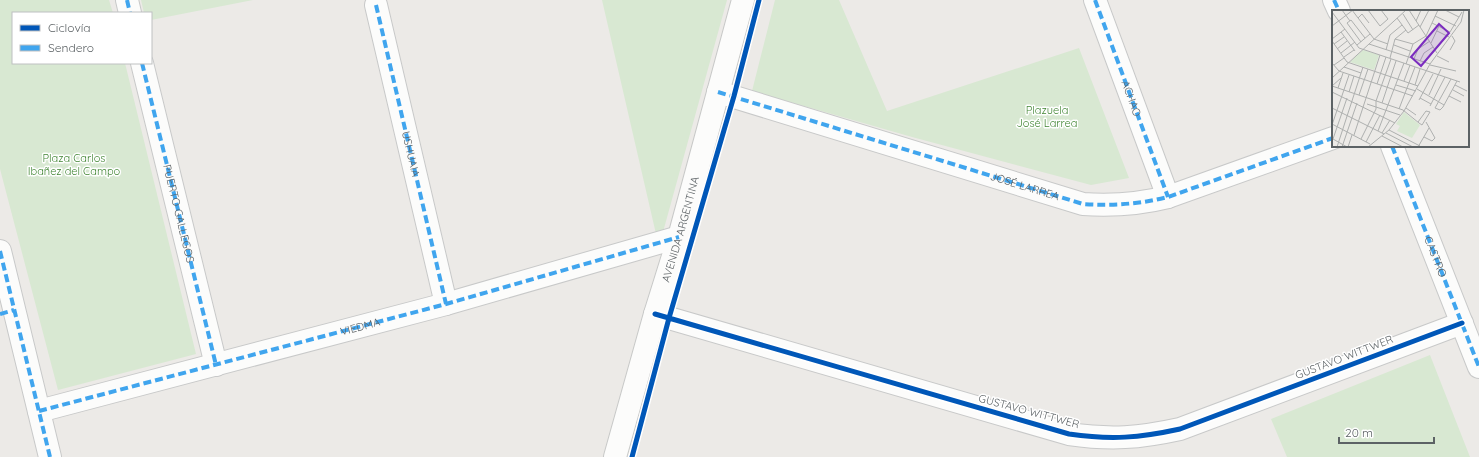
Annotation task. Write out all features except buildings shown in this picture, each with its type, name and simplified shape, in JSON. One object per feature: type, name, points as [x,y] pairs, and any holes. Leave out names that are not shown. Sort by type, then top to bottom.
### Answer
[{"type":"street","points":[[127,0],[130,12]]},
{"type":"street","name":"AVENIDA ARGENTINA","points":[[615,457],[655,314],[679,237],[743,0]]},
{"type":"street","name":"ACHAO","points":[[1094,0],[1168,197]]},
{"type":"street","points":[[1334,0],[1339,10]]},
{"type":"street","name":"USHUAIA","points":[[376,5],[446,304]]},
{"type":"street","name":"PUERTO GALLEGOS","points":[[142,64],[216,365]]},
{"type":"street","name":"JOSÉ LARREA","points":[[718,92],[1083,204],[1124,205],[1168,197],[1332,138]]},
{"type":"street","name":"CASTRO","points":[[1392,147],[1479,367]]},
{"type":"street","name":"VIEDMA","points":[[39,412],[446,304],[679,237]]},
{"type":"street","points":[[0,251],[7,312],[39,412],[50,457]]},
{"type":"street","name":"GUSTAVO WITTWER","points":[[655,314],[1070,434],[1096,438],[1152,436],[1180,430],[1462,323]]},
{"type":"green space","name":"Plaza Carlos Ibañez del Campo","points":[[0,0],[109,0],[113,12],[12,12],[12,64],[125,64],[196,354],[58,390],[0,169]]},
{"type":"green space","points":[[141,0],[253,0],[152,20],[152,12],[144,12]]},
{"type":"green space","points":[[602,0],[727,0],[663,232],[656,234]]},
{"type":"green space","name":"Plazuela José Larrea","points":[[775,0],[839,0],[887,111],[1079,48],[1129,178],[1091,185],[912,137],[752,91]]},
{"type":"green space","points":[[1430,355],[1470,457],[1287,457],[1271,419]]},
{"type":"marked path","points":[[127,0],[130,12]]},
{"type":"marked path","points":[[1095,0],[1168,197]]},
{"type":"marked path","points":[[1334,0],[1339,10]]},
{"type":"marked path","points":[[376,5],[446,304]]},
{"type":"marked path","points":[[142,64],[216,365]]},
{"type":"marked path","points":[[718,92],[1083,204],[1126,204],[1168,197],[1332,138]]},
{"type":"marked path","points":[[1392,147],[1479,367]]},
{"type":"marked path","points":[[39,411],[446,304],[679,237]]},
{"type":"marked path","points":[[0,251],[50,457]]},
{"type":"marked path","points":[[0,314],[14,310]]},
{"type":"cycle path","points":[[632,457],[669,318],[734,96],[759,0]]},
{"type":"cycle path","points":[[655,314],[1069,434],[1098,437],[1138,436],[1180,429],[1462,323]]}]
